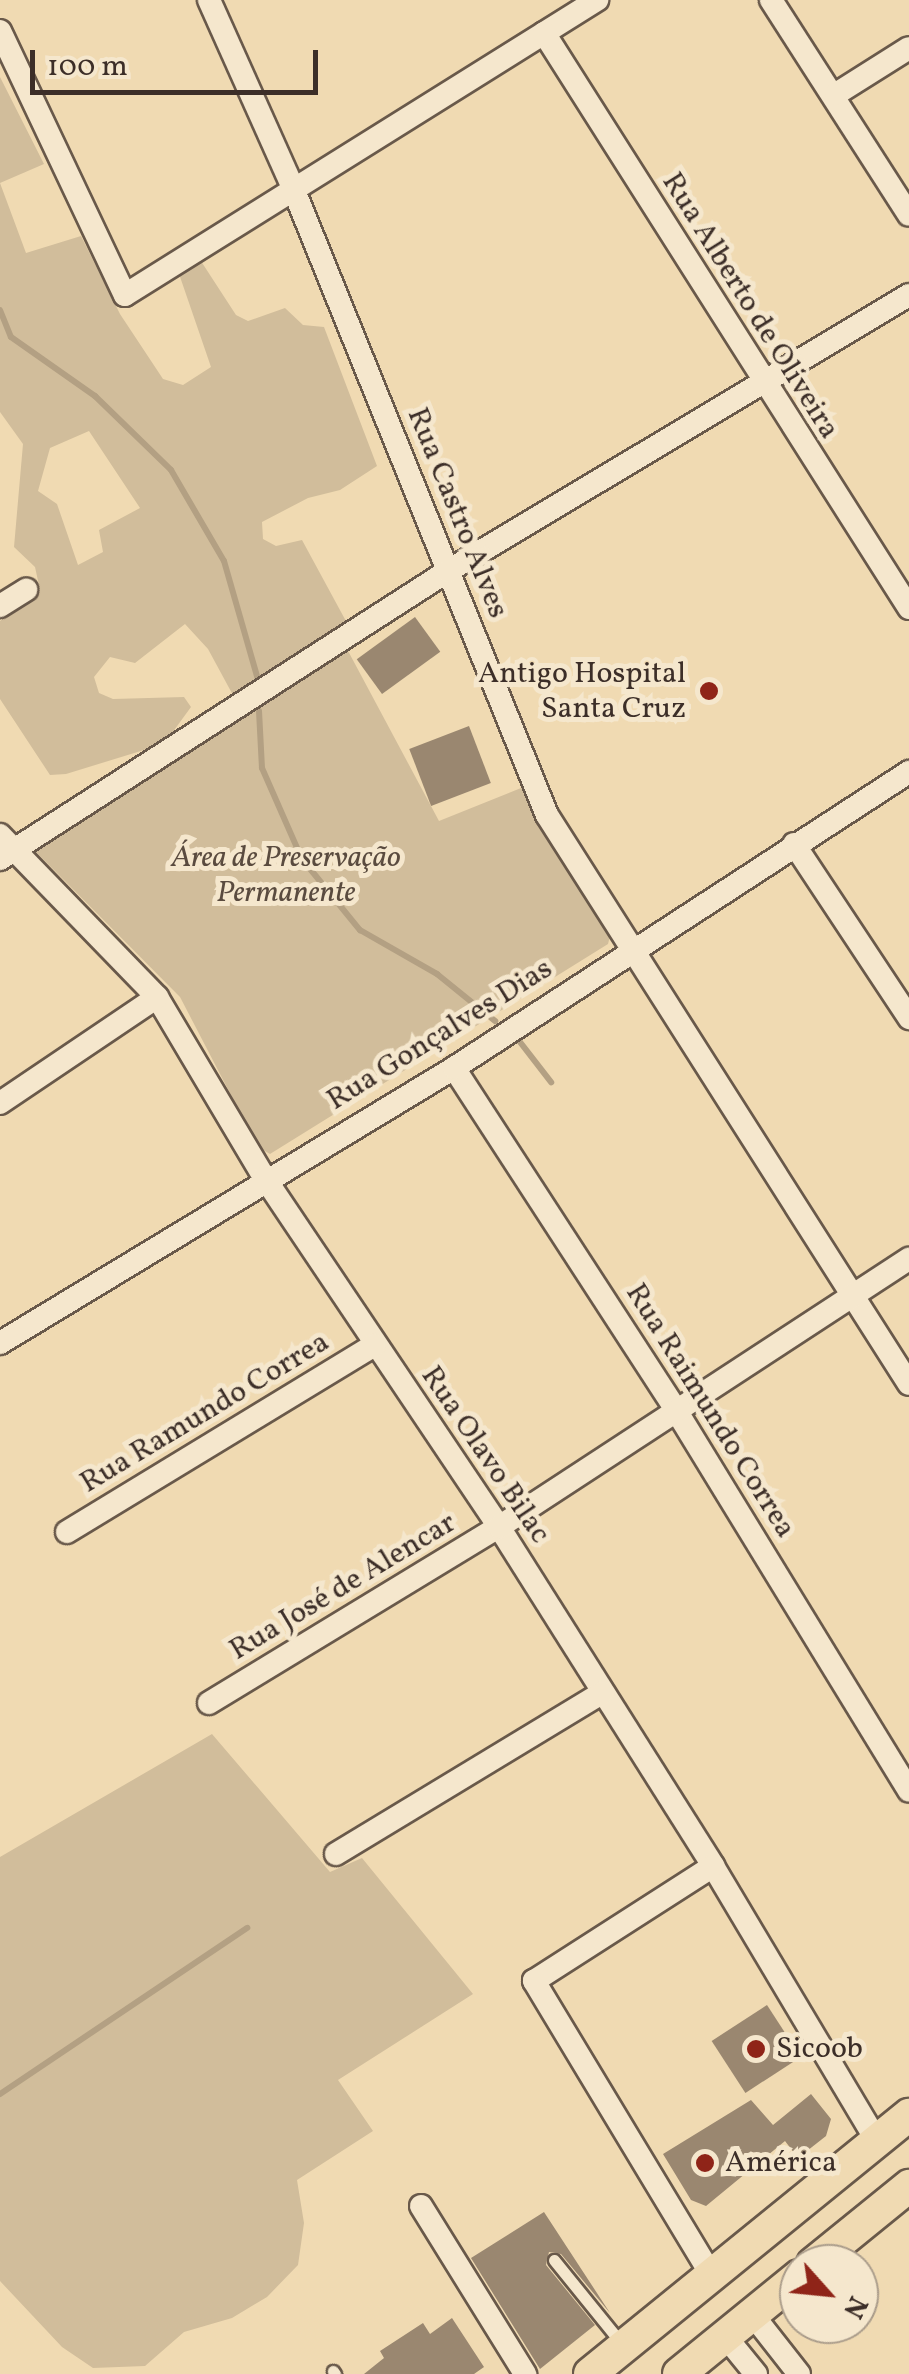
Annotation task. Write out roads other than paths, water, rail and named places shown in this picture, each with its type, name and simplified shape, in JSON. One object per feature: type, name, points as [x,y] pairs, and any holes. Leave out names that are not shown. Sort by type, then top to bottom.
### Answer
[{"type":"main road","points":[[590,2374],[634,2350],[712,2276],[909,2115]]},
{"type":"main road","points":[[838,2244],[909,2186]]},
{"type":"main road","points":[[679,2374],[779,2292]]},
{"type":"street","name":"Rua Castro Alves","points":[[209,0],[293,188],[547,816],[909,1384]]},
{"type":"street","points":[[0,31],[125,295],[597,0]]},
{"type":"street","points":[[771,0],[836,94],[909,215]]},
{"type":"street","name":"Rua Alberto de Oliveira","points":[[544,33],[761,382],[909,608]]},
{"type":"street","points":[[836,94],[909,48]]},
{"type":"street","points":[[5,847],[448,572],[909,295]]},
{"type":"street","points":[[0,606],[26,590]]},
{"type":"street","name":"Rua Gonçalves Dias","points":[[0,1343],[264,1178],[454,1068],[629,949],[909,772]]},
{"type":"street","points":[[794,844],[909,1018]]},
{"type":"street","name":"Rua Olavo Bilac","points":[[5,847],[157,997],[264,1178],[499,1527],[713,1866],[877,2142]]},
{"type":"street","points":[[0,1103],[157,997]]},
{"type":"street","name":"Rua Raimundo Correa","points":[[454,1068],[677,1412],[909,1790]]},
{"type":"street","name":"Rua José de Alencar","points":[[209,1702],[499,1527],[909,1260]]},
{"type":"street","name":"Rua Ramundo Correa","points":[[67,1532],[375,1345]]},
{"type":"street","points":[[336,1854],[603,1692]]},
{"type":"street","points":[[712,2276],[534,1981],[713,1866]]},
{"type":"street","points":[[420,2206],[526,2374]]},
{"type":"street","points":[[752,2314],[800,2374]]},
{"type":"street","points":[[726,2336],[756,2374]]},
{"type":"lane","points":[[554,2260],[634,2350]]},
{"type":"waterway","points":[[0,310],[11,337],[95,396],[171,470],[224,561],[257,676]]},
{"type":"waterway","points":[[259,711],[262,768],[302,859],[360,930],[437,974],[495,1021]]},
{"type":"waterway","points":[[520,1042],[551,1082]]},
{"type":"waterway","points":[[0,2094],[247,1928]]},
{"type":"place","name":"Antigo Hospital Santa Cruz","points":[[709,691]]},
{"type":"place","name":"Sicoob","points":[[756,2049]]},
{"type":"place","name":"América","points":[[705,2163]]},
{"type":"park label","name":"Área de Preservação Permanente","points":[[286,875]]}]
